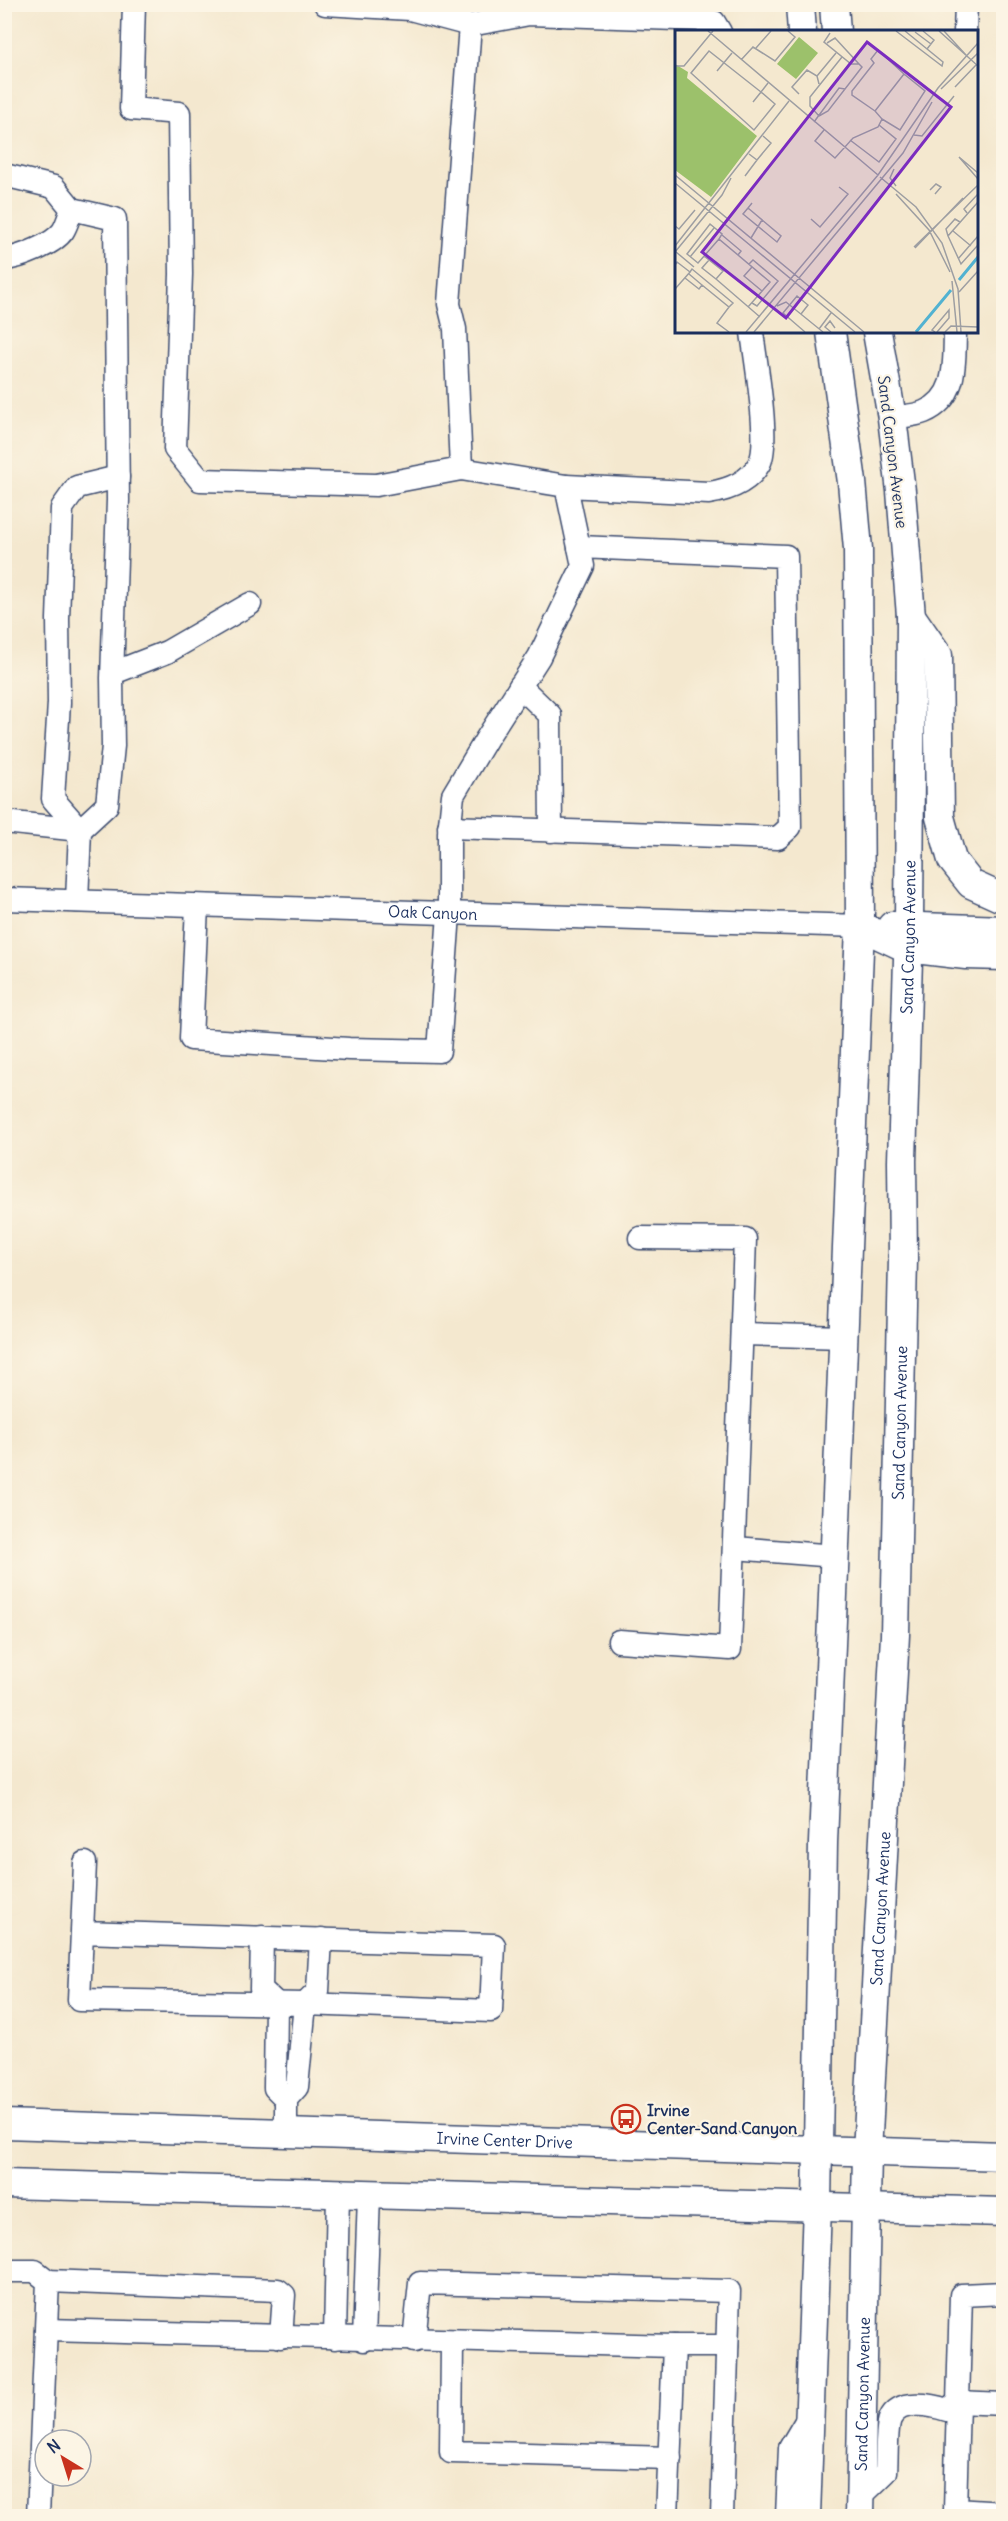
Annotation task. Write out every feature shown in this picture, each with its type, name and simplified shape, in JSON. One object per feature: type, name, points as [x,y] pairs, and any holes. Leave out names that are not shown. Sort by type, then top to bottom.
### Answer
[{"type":"main road","points":[[800,4],[802,30]]},
{"type":"main road","points":[[834,4],[836,30]]},
{"type":"main road","points":[[806,2517],[817,2206],[824,1843],[860,926],[858,549],[852,482],[831,333]]},
{"type":"main road","name":"Sand Canyon Avenue","points":[[860,2507],[867,2152],[895,1635],[908,937],[911,616],[901,491],[892,418],[877,333]]},
{"type":"main road","points":[[911,616],[938,655],[940,817],[952,860],[971,884],[1004,898]]},
{"type":"main road","points":[[860,926],[908,937],[966,955],[1004,956]]},
{"type":"main road","points":[[908,937],[1004,930]]},
{"type":"main road","name":"Irvine Center Drive","points":[[4,2124],[1004,2156]]},
{"type":"main road","points":[[4,2184],[866,2206],[1004,2212]]},
{"type":"street","points":[[134,4],[131,109],[179,112],[181,274],[175,449],[200,480],[376,485],[461,469],[566,486],[709,493],[724,491],[751,474],[760,463],[764,441],[752,333]]},
{"type":"street","points":[[325,4],[410,9],[470,25],[529,14],[706,20],[714,22],[719,30]]},
{"type":"street","points":[[965,30],[966,4]]},
{"type":"street","points":[[461,469],[455,329],[449,304],[470,25]]},
{"type":"street","points":[[4,175],[54,187],[72,209],[115,219],[118,477],[113,746],[107,805],[80,830],[76,901]]},
{"type":"street","points":[[4,259],[15,259],[44,245],[63,232],[72,209]]},
{"type":"street","points":[[892,418],[924,412],[944,399],[954,379],[956,333]]},
{"type":"street","points":[[80,830],[53,799],[59,703],[58,630],[62,508],[77,487],[118,477]]},
{"type":"street","points":[[197,906],[191,1039],[360,1049],[439,1051],[449,914],[449,827],[453,795],[539,657],[583,566],[566,486]]},
{"type":"street","points":[[449,827],[778,838],[790,827],[786,556],[579,547]]},
{"type":"street","points":[[113,674],[167,652],[250,604]]},
{"type":"street","points":[[520,686],[550,715],[551,831]]},
{"type":"street","points":[[4,822],[80,830]]},
{"type":"street","name":"Oak Canyon","points":[[4,899],[860,926]]},
{"type":"street","points":[[619,1641],[730,1649],[745,1239],[640,1238]]},
{"type":"street","points":[[742,1334],[844,1337]]},
{"type":"street","points":[[735,1548],[835,1556]]},
{"type":"street","points":[[82,1932],[494,1944],[490,2011],[276,2003],[79,2000],[85,1863]]},
{"type":"street","points":[[262,1937],[261,1989],[276,2003],[275,2088],[286,2099]]},
{"type":"street","points":[[286,2133],[286,2099],[297,2087],[305,2004],[318,1991],[321,1939]]},
{"type":"street","points":[[335,2338],[338,2194]]},
{"type":"street","points":[[364,2340],[369,2194]]},
{"type":"street","points":[[4,2271],[35,2271],[48,2281],[278,2290],[284,2295],[281,2337]]},
{"type":"street","points":[[38,2517],[48,2281]]},
{"type":"street","points":[[414,2341],[420,2283],[729,2292],[722,2517]]},
{"type":"street","points":[[1004,2293],[961,2295],[955,2510],[1004,2513]]},
{"type":"street","points":[[46,2330],[364,2340],[727,2346]]},
{"type":"street","points":[[452,2342],[451,2452],[670,2458]]},
{"type":"street","points":[[667,2517],[674,2346]]},
{"type":"street","points":[[860,2507],[886,2472],[890,2419],[896,2412],[916,2405],[930,2405],[947,2410],[957,2402],[1004,2404]]},
{"type":"street","points":[[787,2517],[790,2448],[809,2416]]},
{"type":"place","name":"Irvine Center-Sand Canyon","points":[[626,2119]]}]
